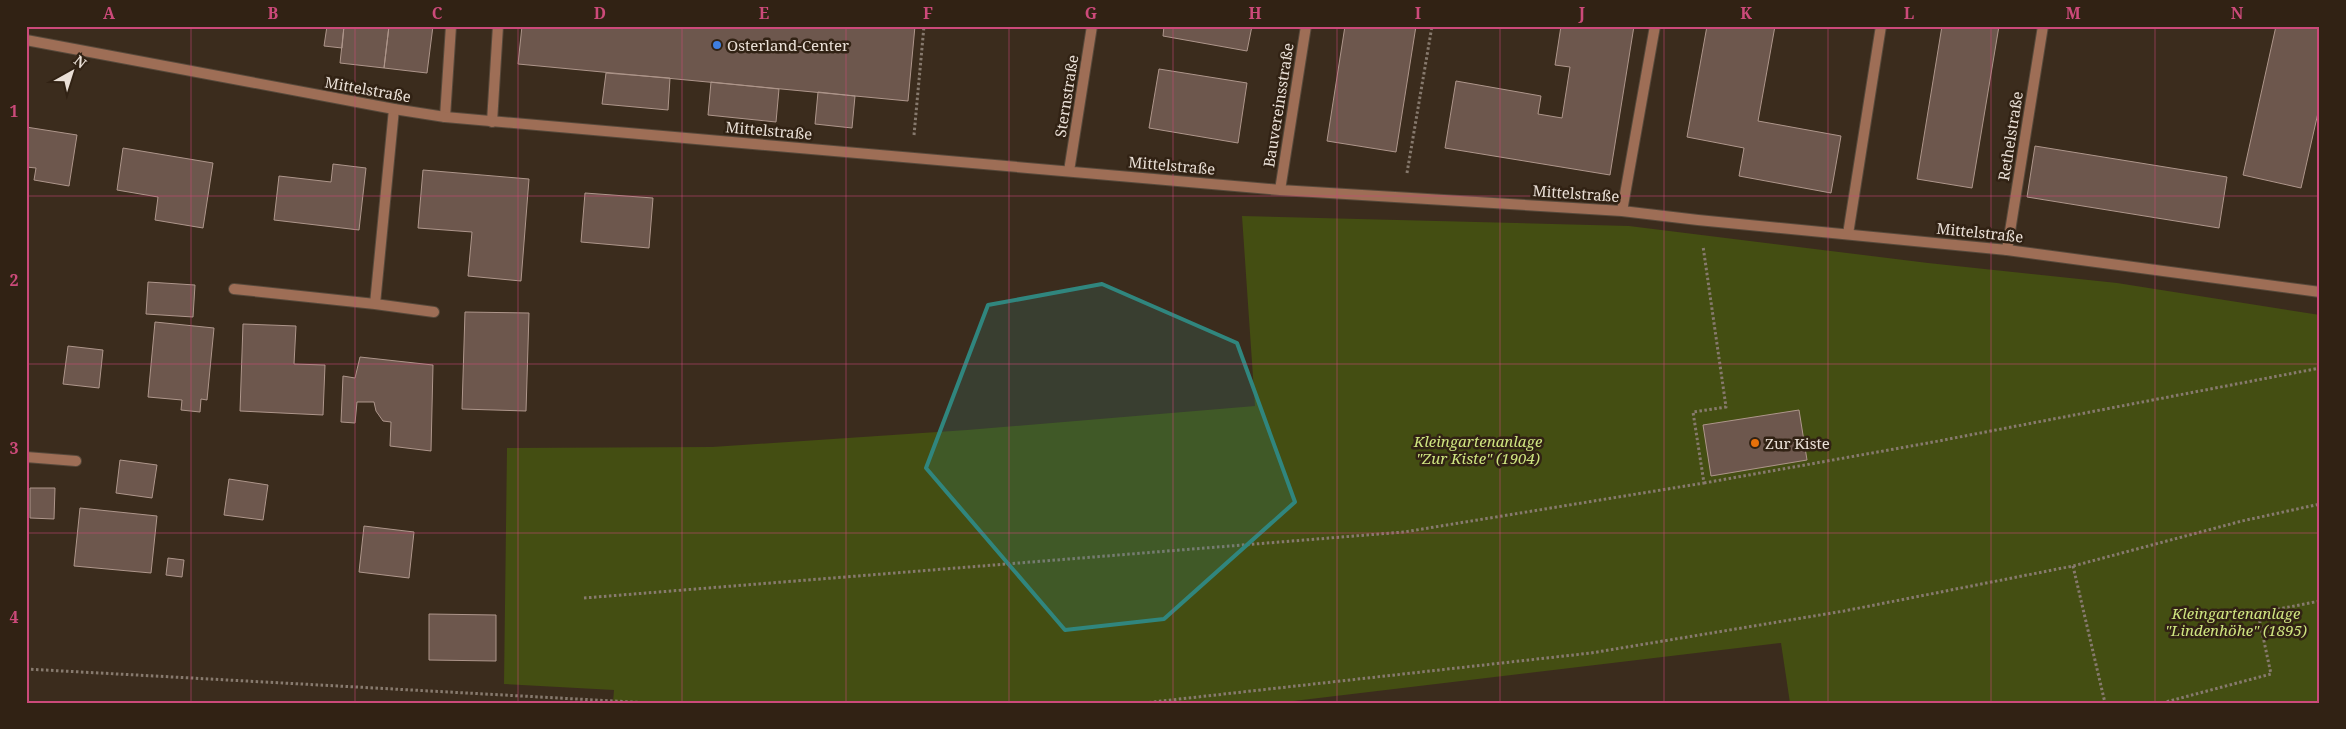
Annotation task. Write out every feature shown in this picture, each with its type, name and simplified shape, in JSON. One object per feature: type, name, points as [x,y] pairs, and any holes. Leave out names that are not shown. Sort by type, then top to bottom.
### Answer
[{"type":"street","points":[[445,117],[450,26]]},
{"type":"street","points":[[492,122],[498,26]]},
{"type":"street","name":"Sternstraße","points":[[1069,171],[1092,26]]},
{"type":"street","name":"Bauvereinsstraße","points":[[1280,190],[1306,26]]},
{"type":"street","points":[[1622,211],[1654,26]]},
{"type":"street","points":[[1848,234],[1881,26]]},
{"type":"street","name":"Rethelstraße","points":[[2007,250],[2043,26]]},
{"type":"street","name":"Mittelstraße","points":[[26,40],[445,117],[1280,190],[1622,211],[2007,250],[2320,292]]},
{"type":"street","points":[[375,304],[394,109]]},
{"type":"street","points":[[234,289],[434,312]]},
{"type":"street","points":[[26,457],[76,461]]},
{"type":"path","points":[[912,158],[924,26]]},
{"type":"path","points":[[1403,197],[1432,26]]},
{"type":"path","points":[[1698,220],[1726,407],[1693,412],[1704,483]]},
{"type":"path","points":[[584,598],[1404,532],[1704,483],[1928,443],[2320,368]]},
{"type":"path","points":[[1144,703],[1592,653],[1844,611],[2073,566],[2242,521],[2320,504]]},
{"type":"path","points":[[2073,566],[2105,703]]},
{"type":"path","points":[[2162,703],[2271,674],[2258,613],[2320,601]]},
{"type":"path","points":[[26,669],[650,703]]},
{"type":"highlighted area","points":[[1102,284],[1237,343],[1295,502],[1164,619],[1065,630],[926,468],[988,305]]},
{"type":"green space","name":"Kleingartenanlage \"Zur Kiste\" (1904)","points":[[1242,216],[1629,226],[1928,263],[2117,283],[2320,315],[2320,703],[1790,703],[1781,643],[1277,703],[613,703],[614,690],[504,684],[507,448],[712,447],[967,430],[1255,406]]},
{"type":"building","points":[[327,26],[344,26],[342,48],[324,46]]},
{"type":"building","points":[[344,26],[389,26],[384,68],[340,63]]},
{"type":"building","points":[[389,26],[433,26],[427,73],[384,68]]},
{"type":"building","name":"Osterland-Center","points":[[522,26],[915,26],[908,101],[518,64]]},
{"type":"building","points":[[1164,26],[1252,26],[1247,51],[1163,36]]},
{"type":"building","points":[[1345,26],[1416,26],[1396,152],[1327,141]]},
{"type":"building","points":[[1561,26],[1634,26],[1610,175],[1445,148],[1456,81],[1541,96],[1538,114],[1562,118],[1570,67],[1555,65]]},
{"type":"building","points":[[1707,26],[1775,26],[1758,121],[1841,136],[1831,193],[1739,176],[1744,148],[1687,137]]},
{"type":"building","points":[[1942,26],[1999,26],[1972,188],[1917,179]]},
{"type":"building","points":[[2276,26],[2320,26],[2320,104],[2301,188],[2243,175]]},
{"type":"building","points":[[1159,69],[1247,83],[1238,143],[1149,128]]},
{"type":"building","points":[[606,73],[670,78],[668,110],[602,104]]},
{"type":"building","points":[[711,82],[779,89],[776,122],[708,115]]},
{"type":"building","points":[[818,92],[855,96],[852,128],[815,124]]},
{"type":"building","points":[[26,127],[77,135],[69,186],[34,180],[36,168],[26,167]]},
{"type":"building","points":[[2035,146],[2227,177],[2219,228],[2027,197]]},
{"type":"building","points":[[123,148],[213,163],[203,228],[155,220],[158,197],[117,190]]},
{"type":"building","points":[[333,164],[366,168],[359,230],[274,220],[279,176],[331,182]]},
{"type":"building","points":[[423,170],[529,179],[521,281],[468,276],[472,232],[418,228]]},
{"type":"building","points":[[585,193],[653,198],[649,248],[581,242]]},
{"type":"building","points":[[148,282],[195,285],[193,317],[146,314]]},
{"type":"building","points":[[465,312],[529,313],[526,411],[462,409]]},
{"type":"building","points":[[155,322],[214,328],[207,400],[201,399],[200,412],[181,410],[182,400],[148,397]]},
{"type":"building","points":[[243,324],[296,326],[294,364],[325,365],[323,415],[240,411]]},
{"type":"building","points":[[68,346],[103,350],[99,388],[63,384]]},
{"type":"building","points":[[360,357],[433,365],[431,451],[390,446],[391,422],[383,421],[376,411],[374,402],[357,402],[355,423],[341,422],[343,376],[355,378]]},
{"type":"building","name":"Zur Kiste","points":[[1799,410],[1807,460],[1711,476],[1703,425]]},
{"type":"building","points":[[120,460],[157,465],[152,498],[116,493]]},
{"type":"building","points":[[229,479],[268,485],[263,520],[224,515]]},
{"type":"building","points":[[30,488],[55,488],[54,519],[30,518]]},
{"type":"building","points":[[80,508],[157,516],[151,573],[74,566]]},
{"type":"building","points":[[364,526],[414,532],[409,578],[359,572]]},
{"type":"building","points":[[168,558],[184,560],[182,577],[166,575]]},
{"type":"building","points":[[429,614],[496,615],[496,661],[429,660]]},
{"type":"place","name":"Osterland-Center","points":[[717,45]]},
{"type":"place","name":"Zur Kiste","points":[[1755,443]]},
{"type":"park label","name":"Kleingartenanlage \"Lindenhöhe\" (1895)","points":[[2236,622]]}]
